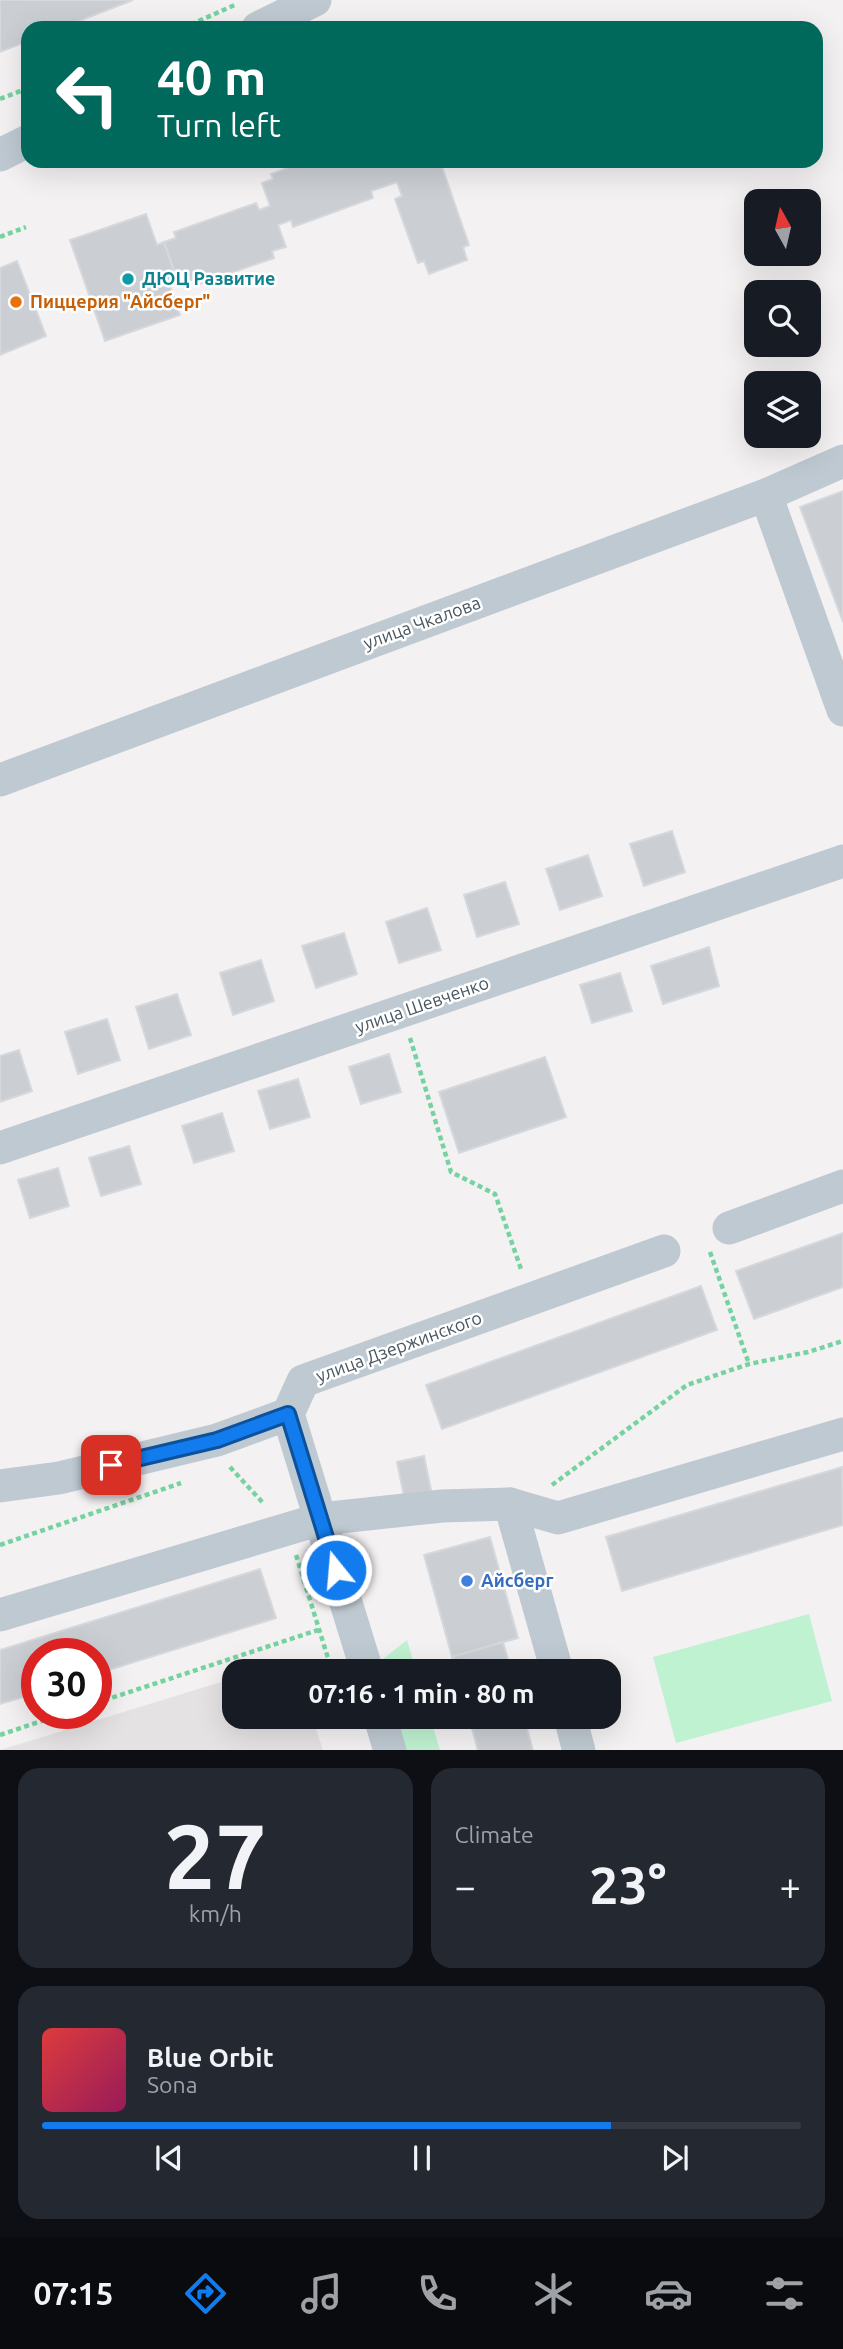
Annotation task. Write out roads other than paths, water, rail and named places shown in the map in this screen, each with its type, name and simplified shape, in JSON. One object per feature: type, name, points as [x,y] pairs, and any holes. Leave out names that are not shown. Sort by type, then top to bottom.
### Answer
[{"type":"street","points":[[272,21],[314,0]]},
{"type":"street","points":[[0,155],[21,144]]},
{"type":"street","name":"улица Чкалова","points":[[0,780],[766,495],[843,461]]},
{"type":"street","points":[[766,495],[843,710]]},
{"type":"street","name":"улица Шевченко","points":[[0,1147],[843,861]]},
{"type":"street","points":[[729,1228],[843,1186]]},
{"type":"street","name":"улица Дзержинского","points":[[288,1414],[303,1381],[664,1251]]},
{"type":"street","points":[[0,1486],[59,1478],[217,1440],[288,1414],[363,1659]]},
{"type":"street","points":[[0,1615],[321,1519],[442,1506],[510,1504],[558,1518],[843,1434]]},
{"type":"street","points":[[510,1504],[554,1659]]},
{"type":"street","points":[[384,1729],[390,1750]]},
{"type":"street","points":[[573,1729],[579,1750]]},
{"type":"place","name":"ДЮЦ Развитие","points":[[128,279]]},
{"type":"place","name":"Пиццерия \"Айсберг\"","points":[[16,302]]},
{"type":"place","name":"Айсберг","points":[[467,1581]]}]
